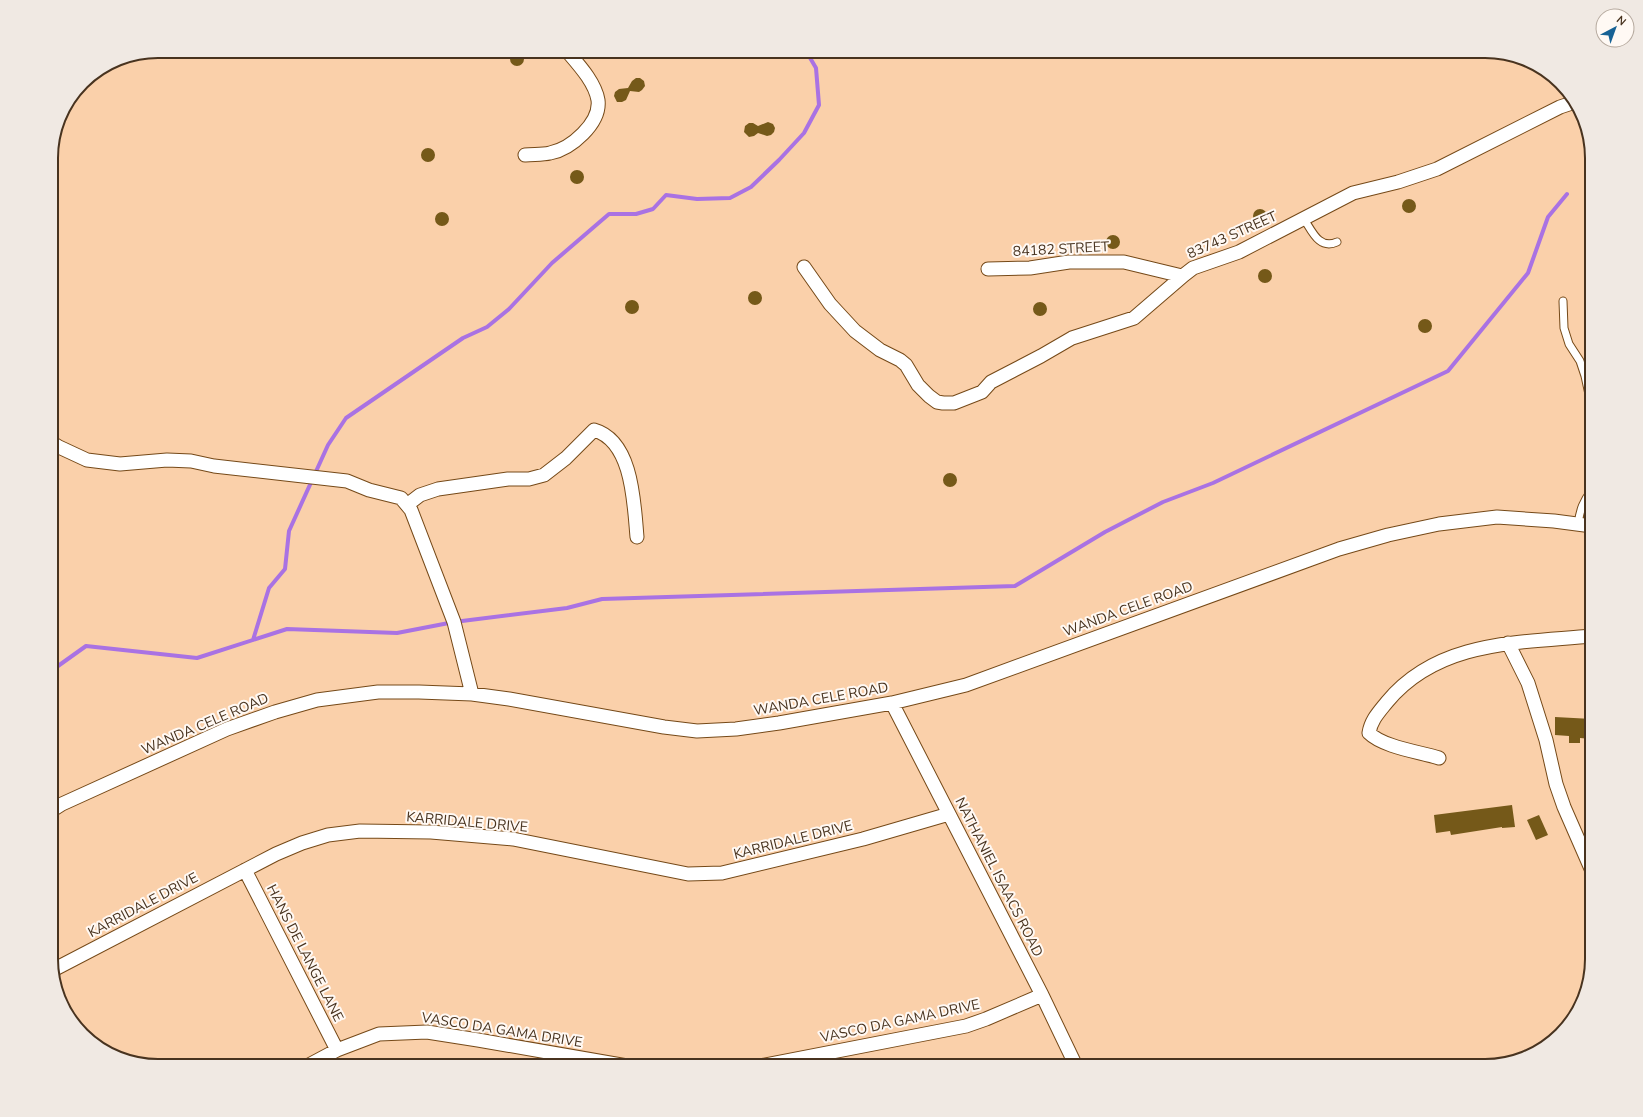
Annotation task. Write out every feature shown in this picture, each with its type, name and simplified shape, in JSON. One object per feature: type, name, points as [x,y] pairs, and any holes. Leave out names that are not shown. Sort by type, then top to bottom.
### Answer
[{"type":"street","points":[[525,155],[551,153],[567,146],[582,135],[589,127],[598,110],[598,99],[592,85],[573,58]]},
{"type":"street","name":"83743 STREET","points":[[804,268],[830,304],[855,331],[880,350],[900,360],[906,365],[918,385],[928,396],[937,402],[943,403],[965,400],[982,392],[992,382],[1072,338],[1134,318],[1182,276],[1194,268],[1239,252],[1353,193],[1398,182],[1437,169],[1560,106],[1569,104]]},
{"type":"street","name":"84182 STREET","points":[[988,269],[1030,268],[1069,262],[1124,262],[1182,276]]},
{"type":"street","points":[[407,505],[420,495],[438,489],[544,476],[566,458],[594,430],[601,432],[607,437],[621,453],[629,474],[637,537]]},
{"type":"street","points":[[58,446],[87,460],[120,464],[167,460],[191,461],[214,466],[347,481],[369,490],[401,498],[411,510],[454,622],[472,694]]},
{"type":"street","name":"WANDA CELE ROAD","points":[[58,807],[228,729],[274,712],[318,700],[378,692],[472,694],[509,699],[664,727],[697,731],[736,729],[892,703],[966,685],[1339,549],[1388,535],[1439,524],[1496,517],[1585,525]]},
{"type":"street","points":[[1439,758],[1384,742],[1374,738],[1369,733],[1370,726],[1376,716],[1394,694],[1415,676],[1433,665],[1473,649],[1508,643],[1585,637]]},
{"type":"street","points":[[1508,643],[1528,683],[1546,740],[1556,784],[1564,807],[1585,855]]},
{"type":"street","name":"NATHANIEL ISAACS ROAD","points":[[892,703],[1042,994],[1073,1059]]},
{"type":"street","name":"KARRIDALE DRIVE","points":[[58,967],[276,854],[302,843],[328,835],[360,831],[431,832],[513,839],[688,874],[722,873],[863,839],[949,814]]},
{"type":"street","name":"HANS DE LANGE LANE","points":[[244,870],[337,1050]]},
{"type":"street","name":"VASCO DA GAMA DRIVE","points":[[796,1059],[966,1026],[986,1019],[1042,994]]},
{"type":"street","name":"VASCO DA GAMA DRIVE","points":[[320,1059],[337,1050],[379,1034],[427,1032],[586,1059]]},
{"type":"lane","points":[[1304,219],[1318,240],[1328,244],[1337,242]]},
{"type":"lane","points":[[1563,301],[1564,328],[1569,344],[1581,366],[1585,381]]},
{"type":"lane","points":[[1578,524],[1581,507],[1585,499]]},
{"type":"building","points":[[510,58],[524,58],[522,64],[517,66],[512,64],[510,59]]},
{"type":"building","points":[[636,78],[640,78],[644,81],[645,86],[642,90],[639,92],[630,91],[626,100],[617,102],[614,96],[615,92],[619,89],[628,88],[632,81]]},
{"type":"building","points":[[768,122],[773,124],[775,128],[771,135],[767,136],[758,133],[749,137],[744,132],[745,126],[749,123],[753,123],[758,126]]},
{"type":"building","points":[[428,148],[433,150],[435,155],[433,160],[428,162],[423,160],[421,155],[423,150]]},
{"type":"building","points":[[577,170],[582,172],[584,177],[582,182],[577,184],[572,182],[570,177],[572,172]]},
{"type":"building","points":[[1409,199],[1414,201],[1416,206],[1414,211],[1409,213],[1404,211],[1402,206],[1404,201]]},
{"type":"building","points":[[1260,209],[1265,211],[1267,216],[1265,221],[1260,223],[1255,221],[1253,216],[1255,211]]},
{"type":"building","points":[[442,212],[447,214],[449,219],[447,224],[442,226],[437,224],[435,219],[437,214]]},
{"type":"building","points":[[1113,235],[1118,237],[1120,242],[1118,247],[1113,249],[1108,247],[1106,242],[1108,237]]},
{"type":"building","points":[[1265,269],[1270,271],[1272,276],[1270,281],[1265,283],[1260,281],[1258,276],[1260,271]]},
{"type":"building","points":[[755,291],[760,293],[762,298],[760,303],[755,305],[750,303],[748,298],[750,293]]},
{"type":"building","points":[[632,300],[637,302],[639,307],[637,312],[632,314],[627,312],[625,307],[627,302]]},
{"type":"building","points":[[1040,302],[1045,304],[1047,309],[1045,314],[1040,316],[1035,314],[1033,309],[1035,304]]},
{"type":"building","points":[[1425,319],[1430,321],[1432,326],[1430,331],[1425,333],[1420,331],[1418,326],[1420,321]]},
{"type":"building","points":[[950,473],[955,475],[957,480],[955,485],[950,487],[945,485],[943,480],[945,475]]},
{"type":"building","points":[[1555,717],[1585,719],[1585,738],[1580,738],[1580,743],[1569,743],[1569,736],[1555,735]]},
{"type":"building","points":[[1512,805],[1515,827],[1502,827],[1451,835],[1450,831],[1436,833],[1434,815]]},
{"type":"building","points":[[1539,815],[1548,835],[1536,840],[1527,820]]},
{"type":"waterway","points":[[253,640],[269,588],[285,569],[289,531],[328,445],[346,418],[463,338],[487,327],[509,309],[552,263],[609,214],[636,214],[653,209],[666,195],[697,199],[730,198],[751,187],[804,133],[819,105],[816,68],[810,58]]},
{"type":"waterway","points":[[58,666],[86,646],[197,658],[287,629],[397,633],[454,622],[567,608],[602,599],[1015,586],[1105,532],[1163,502],[1213,483],[1448,371],[1528,273],[1548,217],[1567,194]]}]
